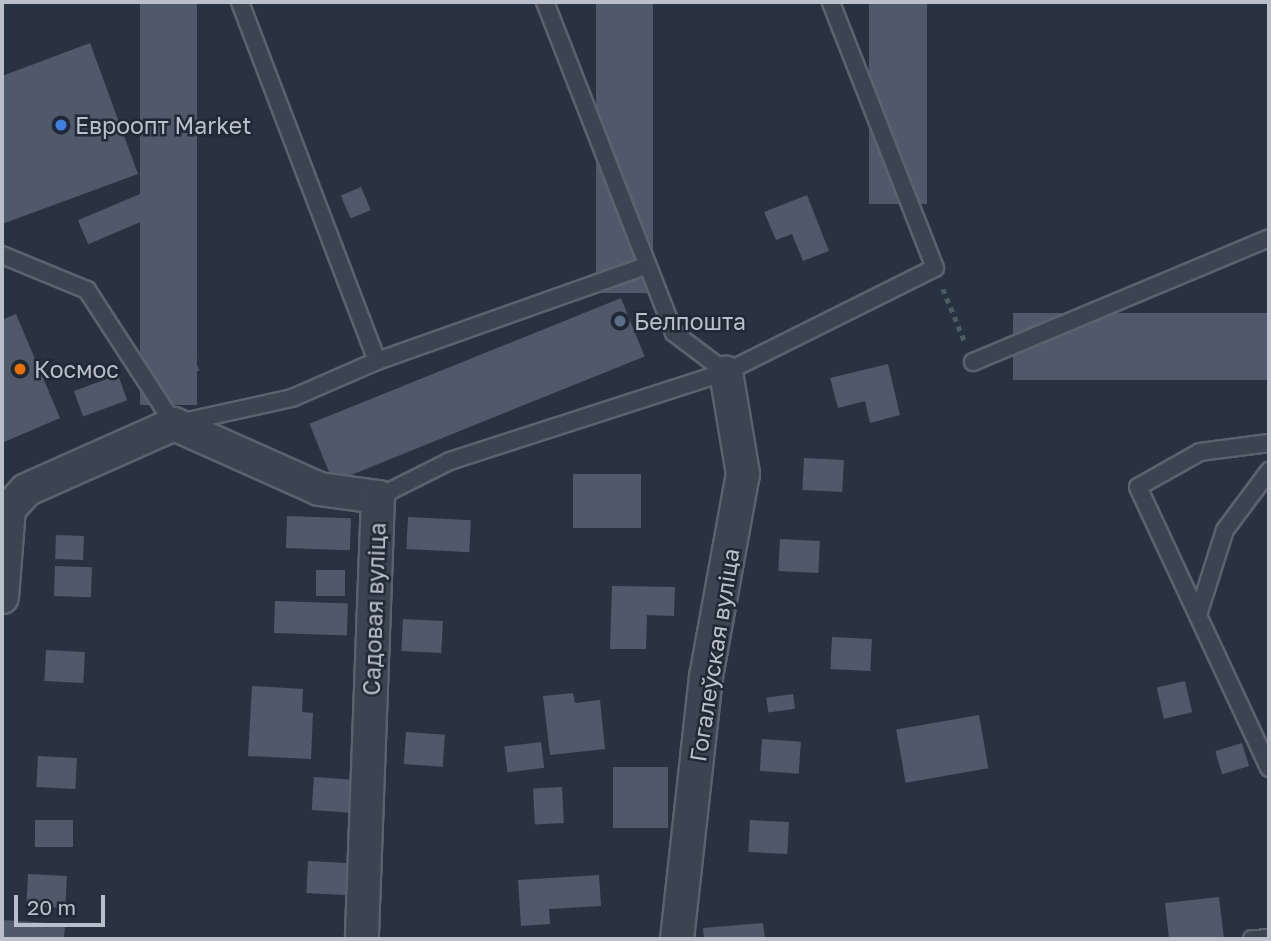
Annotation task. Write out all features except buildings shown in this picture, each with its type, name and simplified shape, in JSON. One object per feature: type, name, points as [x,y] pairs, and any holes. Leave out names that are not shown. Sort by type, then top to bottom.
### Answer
[{"type":"street","name":"Гогалеўская вуліца","points":[[677,939],[706,677],[743,474],[726,372]]},
{"type":"street","points":[[2,597],[9,509],[26,490],[174,424]]},
{"type":"street","name":"Садовая вуліца","points":[[174,424],[319,489],[378,497],[362,939]]},
{"type":"lane","points":[[240,2],[377,361]]},
{"type":"lane","points":[[545,2],[674,333],[726,372]]},
{"type":"lane","points":[[378,497],[450,461],[726,372],[934,268],[831,2]]},
{"type":"lane","points":[[973,362],[1269,238]]},
{"type":"lane","points":[[2,255],[87,290],[174,424],[292,398],[377,361],[646,266]]},
{"type":"lane","points":[[1269,443],[1200,452],[1138,486],[1269,768]]},
{"type":"lane","points":[[1198,615],[1225,530],[1269,471]]},
{"type":"lane","points":[[1252,939],[1269,938]]},
{"type":"path","points":[[934,268],[973,362]]},
{"type":"place","name":"Евроопт Market","points":[[61,125]]},
{"type":"place","name":"Белпошта","points":[[620,321]]},
{"type":"place","name":"Космос","points":[[20,369]]}]
